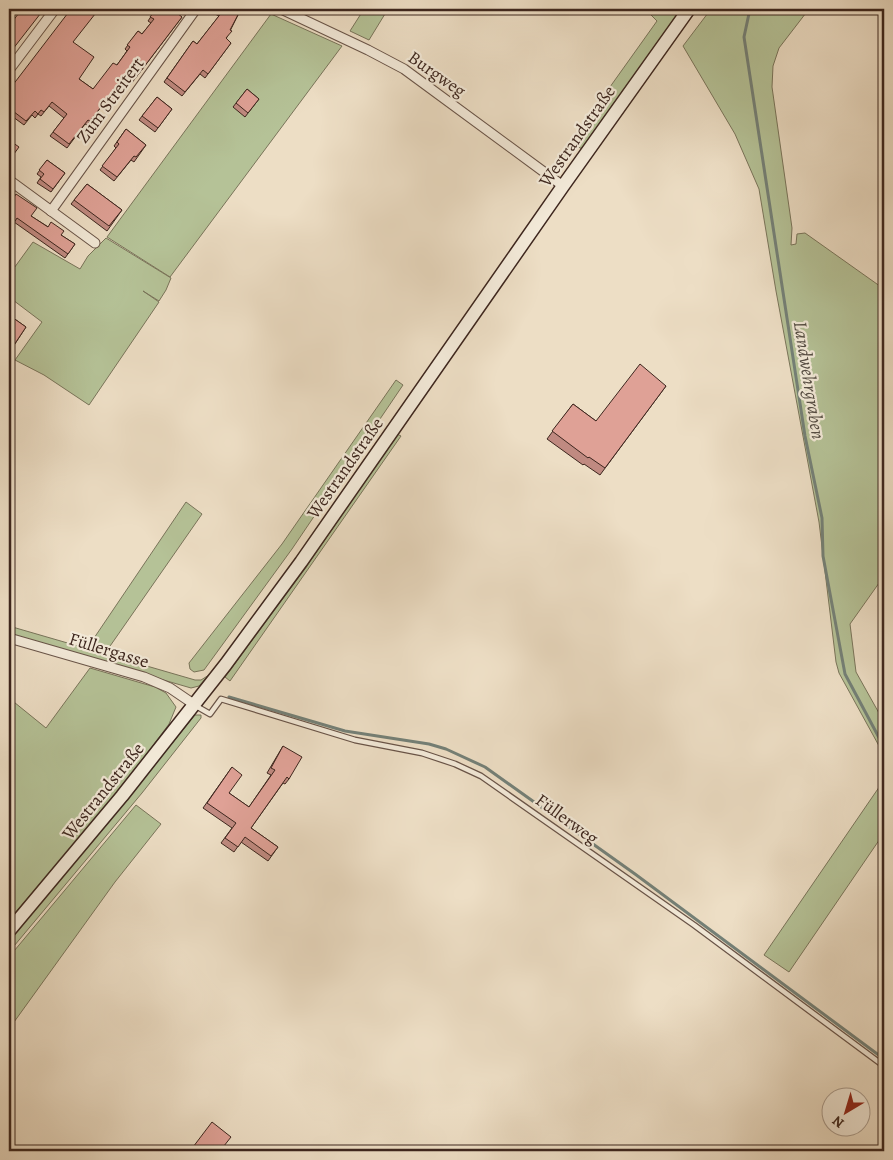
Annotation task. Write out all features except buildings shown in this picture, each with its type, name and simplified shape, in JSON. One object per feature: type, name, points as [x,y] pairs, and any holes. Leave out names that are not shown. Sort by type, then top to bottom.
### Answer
[{"type":"main road","name":"Westrandstraße","points":[[9,931],[116,804],[195,705],[301,562],[399,425],[563,186],[689,9]]},
{"type":"street","points":[[9,70],[55,9]]},
{"type":"street","name":"Zum Streitert","points":[[51,211],[196,9]]},
{"type":"street","name":"Burgweg","points":[[281,9],[377,54],[404,69],[563,186]]},
{"type":"street","points":[[10,182],[95,243]]},
{"type":"street","name":"Füllergasse","points":[[9,638],[144,677],[170,688],[195,705]]},
{"type":"lane","name":"Füllerweg","points":[[195,705],[210,714],[221,700],[355,740],[422,754],[455,764],[481,776],[694,925],[884,1066]]},
{"type":"green space","points":[[364,9],[388,9],[369,40],[350,31]]},
{"type":"green space","points":[[645,9],[682,9],[582,149],[575,145],[564,160],[555,164],[657,21]]},
{"type":"green space","points":[[711,9],[809,9],[779,48],[773,66],[772,87],[792,228],[791,245],[796,244],[797,234],[805,233],[884,289],[884,576],[850,624],[856,672],[884,722],[884,755],[839,673],[836,662],[819,522],[759,189],[735,134],[683,46]]},
{"type":"green space","points":[[271,14],[342,46],[170,277],[107,237]]},
{"type":"green space","points":[[106,238],[171,278],[159,301],[143,291],[159,302],[89,405],[44,375],[15,360],[42,322],[9,297],[9,275],[33,242],[80,269],[88,256]]},
{"type":"green space","points":[[396,380],[403,385],[292,549],[204,670],[194,672],[190,669],[189,663],[282,544]]},
{"type":"green space","points":[[397,434],[401,436],[230,681],[225,677],[307,566]]},
{"type":"green space","points":[[186,502],[202,514],[108,649],[90,644]]},
{"type":"green space","points":[[9,626],[195,680],[201,680],[209,675],[199,686],[191,688],[9,635]]},
{"type":"green space","points":[[90,668],[155,687],[166,693],[176,707],[169,724],[116,795],[9,920],[9,698],[46,728]]},
{"type":"green space","points":[[195,715],[201,715],[201,718],[142,793],[9,952],[9,938],[120,808]]},
{"type":"green space","points":[[884,780],[884,833],[789,972],[764,955]]},
{"type":"green space","points":[[136,805],[161,824],[115,882],[9,1029],[9,957]]},
{"type":"waterway","name":"Landwehrgraben","points":[[750,9],[744,37],[805,436],[822,518],[823,556],[845,674],[884,747]]},
{"type":"waterway","points":[[229,697],[345,731],[429,744],[446,749],[485,767],[635,874],[884,1059]]}]
